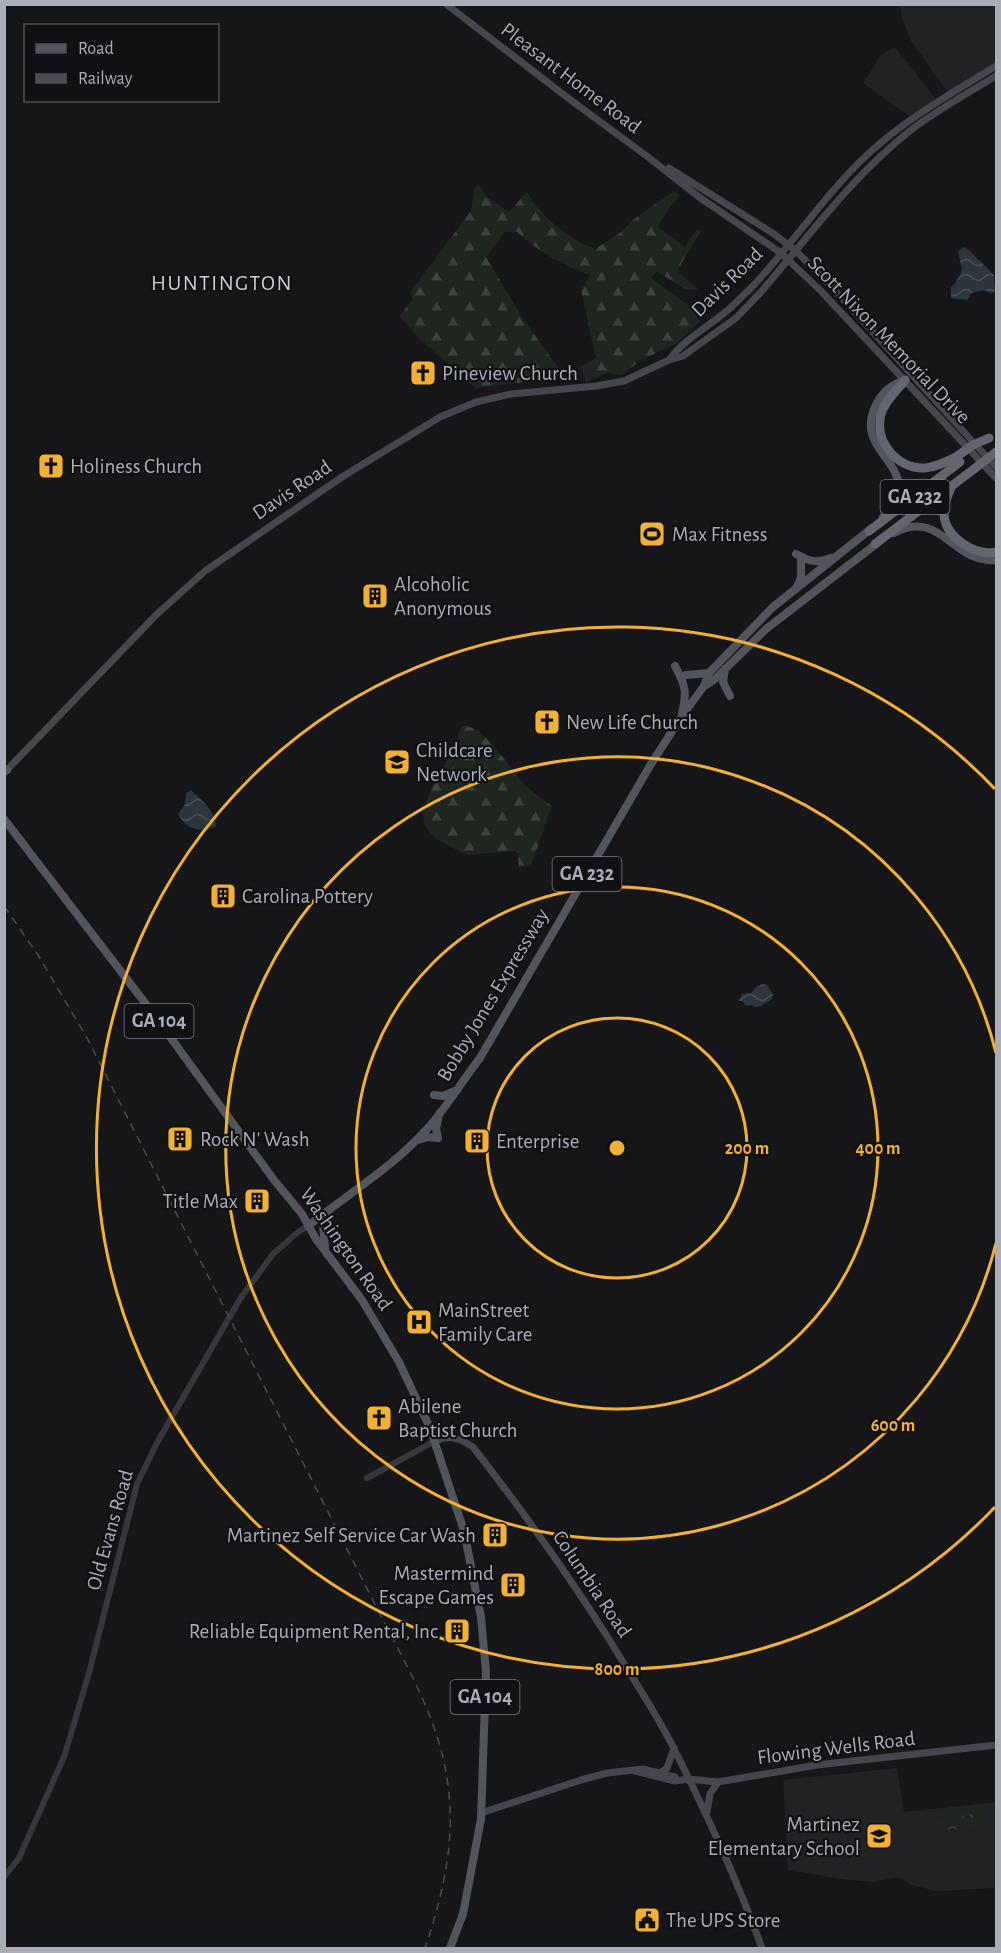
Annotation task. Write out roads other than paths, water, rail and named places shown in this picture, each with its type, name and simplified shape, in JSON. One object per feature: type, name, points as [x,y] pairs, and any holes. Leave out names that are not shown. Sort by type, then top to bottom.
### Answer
[{"type":"highway","points":[[907,376],[886,403],[879,426],[885,447],[896,459],[918,468],[933,467],[958,459],[973,445],[993,435]]},
{"type":"highway","name":"Bobby Jones Expressway","points":[[875,544],[996,452]]},
{"type":"highway","name":"Bobby Jones Expressway","points":[[869,531],[958,459]]},
{"type":"highway","points":[[952,485],[944,509],[948,528],[975,551],[996,552]]},
{"type":"main road","name":"Pleasant Home Road","points":[[446,4],[699,197],[781,252]]},
{"type":"main road","name":"Davis Road","points":[[669,360],[677,350],[728,310],[752,286],[868,154],[893,133],[948,95],[996,66]]},
{"type":"main road","name":"Davis Road","points":[[5,771],[156,615],[205,571],[342,477],[408,435],[440,417],[476,402],[520,393],[624,381],[683,356],[736,318],[875,162],[911,130],[996,76]]},
{"type":"main road","points":[[948,95],[952,103]]},
{"type":"main road","name":"Pleasant Home Road","points":[[648,157],[694,183],[788,245]]},
{"type":"main road","name":"Scott Nixon Memorial Drive","points":[[788,245],[829,284],[996,478]]},
{"type":"main road","name":"Scott Nixon Memorial Drive","points":[[781,252],[996,467]]},
{"type":"main road","points":[[869,531],[892,508],[899,490],[895,473],[873,438],[871,424],[873,411],[884,393],[894,383],[907,376]]},
{"type":"main road","points":[[875,544],[904,528],[915,526],[936,532],[969,555],[994,560]]},
{"type":"main road","name":"Bobby Jones Expressway","points":[[309,1226],[416,1141],[457,1090],[480,1058],[651,764],[704,686],[709,673],[742,637],[797,588],[869,531]]},
{"type":"main road","name":"Bobby Jones Expressway","points":[[704,686],[714,680],[766,629],[875,544]]},
{"type":"main road","points":[[797,588],[801,578],[798,557],[818,562],[840,555]]},
{"type":"main road","points":[[675,666],[686,689],[681,718]]},
{"type":"main road","points":[[726,668],[723,682],[730,696]]},
{"type":"main road","points":[[686,675],[709,673]]},
{"type":"main road","name":"Washington Road","points":[[4,819],[152,1012],[362,1300],[383,1334],[417,1399],[435,1441],[464,1531],[481,1617],[486,1672],[481,1813],[463,1914],[450,1948]]},
{"type":"main road","points":[[435,1095],[443,1096],[457,1090]]},
{"type":"main road","points":[[416,1141],[428,1137],[438,1138],[436,1130],[439,1114]]},
{"type":"main road","points":[[298,1210],[319,1214],[331,1208]]},
{"type":"main road","points":[[326,1252],[323,1225],[331,1208]]},
{"type":"main road","name":"Columbia Road","points":[[435,1441],[451,1437],[464,1441],[475,1449],[562,1565],[674,1748],[684,1780],[707,1815],[762,1948]]},
{"type":"main road","name":"Flowing Wells Road","points":[[635,1771],[675,1781],[718,1782],[817,1764],[996,1745]]},
{"type":"main road","points":[[660,1773],[668,1767],[674,1748]]},
{"type":"main road","name":"Flowing Wells Road","points":[[481,1813],[607,1773],[643,1769],[684,1780]]},
{"type":"main road","points":[[707,1815],[710,1794],[718,1782]]},
{"type":"street","name":"Old Evans Road","points":[[4,1877],[20,1858],[64,1757],[89,1673],[137,1484],[147,1461],[244,1293],[273,1254],[298,1232],[309,1226]]},
{"type":"street","points":[[367,1478],[435,1441]]},
{"type":"water","points":[[964,247],[994,275],[995,291],[991,294],[984,290],[972,293],[967,300],[951,298],[951,287],[962,270],[958,251]]},
{"type":"water","points":[[191,790],[211,811],[216,826],[194,829],[185,824],[178,814],[185,804],[186,793]]},
{"type":"water","points":[[762,984],[767,985],[773,994],[772,999],[755,1007],[746,1006],[739,1001],[742,994],[751,993]]},
{"type":"railway","points":[[4,906],[38,955],[87,1038],[428,1711],[442,1754],[448,1782],[450,1837],[441,1892],[425,1948]]},
{"type":"place","name":"Pineview Church","points":[[423,373]]},
{"type":"place","name":"Holiness Church","points":[[51,466]]},
{"type":"place","name":"Max Fitness","points":[[652,534]]},
{"type":"place","name":"Alcoholic Anonymous","points":[[375,596]]},
{"type":"place","name":"New Life Church","points":[[547,722]]},
{"type":"place","name":"Childcare Network","points":[[397,762]]},
{"type":"place","name":"Carolina Pottery","points":[[223,896]]},
{"type":"place","name":"Rock N' Wash","points":[[180,1139]]},
{"type":"place","name":"Enterprise","points":[[477,1141]]},
{"type":"place","name":"Title Max","points":[[257,1201]]},
{"type":"place","name":"MainStreet Family Care","points":[[419,1322]]},
{"type":"place","name":"Abilene Baptist Church","points":[[379,1418]]},
{"type":"place","name":"Martinez Self Service Car Wash","points":[[495,1535]]},
{"type":"place","name":"Mastermind Escape Games","points":[[513,1585]]},
{"type":"place","name":"Reliable Equipment Rental, Inc","points":[[457,1631]]},
{"type":"place","name":"Martinez Elementary School","points":[[879,1836]]},
{"type":"place","name":"The UPS Store","points":[[647,1920]]},
{"type":"district","name":"HUNTINGTON","points":[[222,283]]}]
